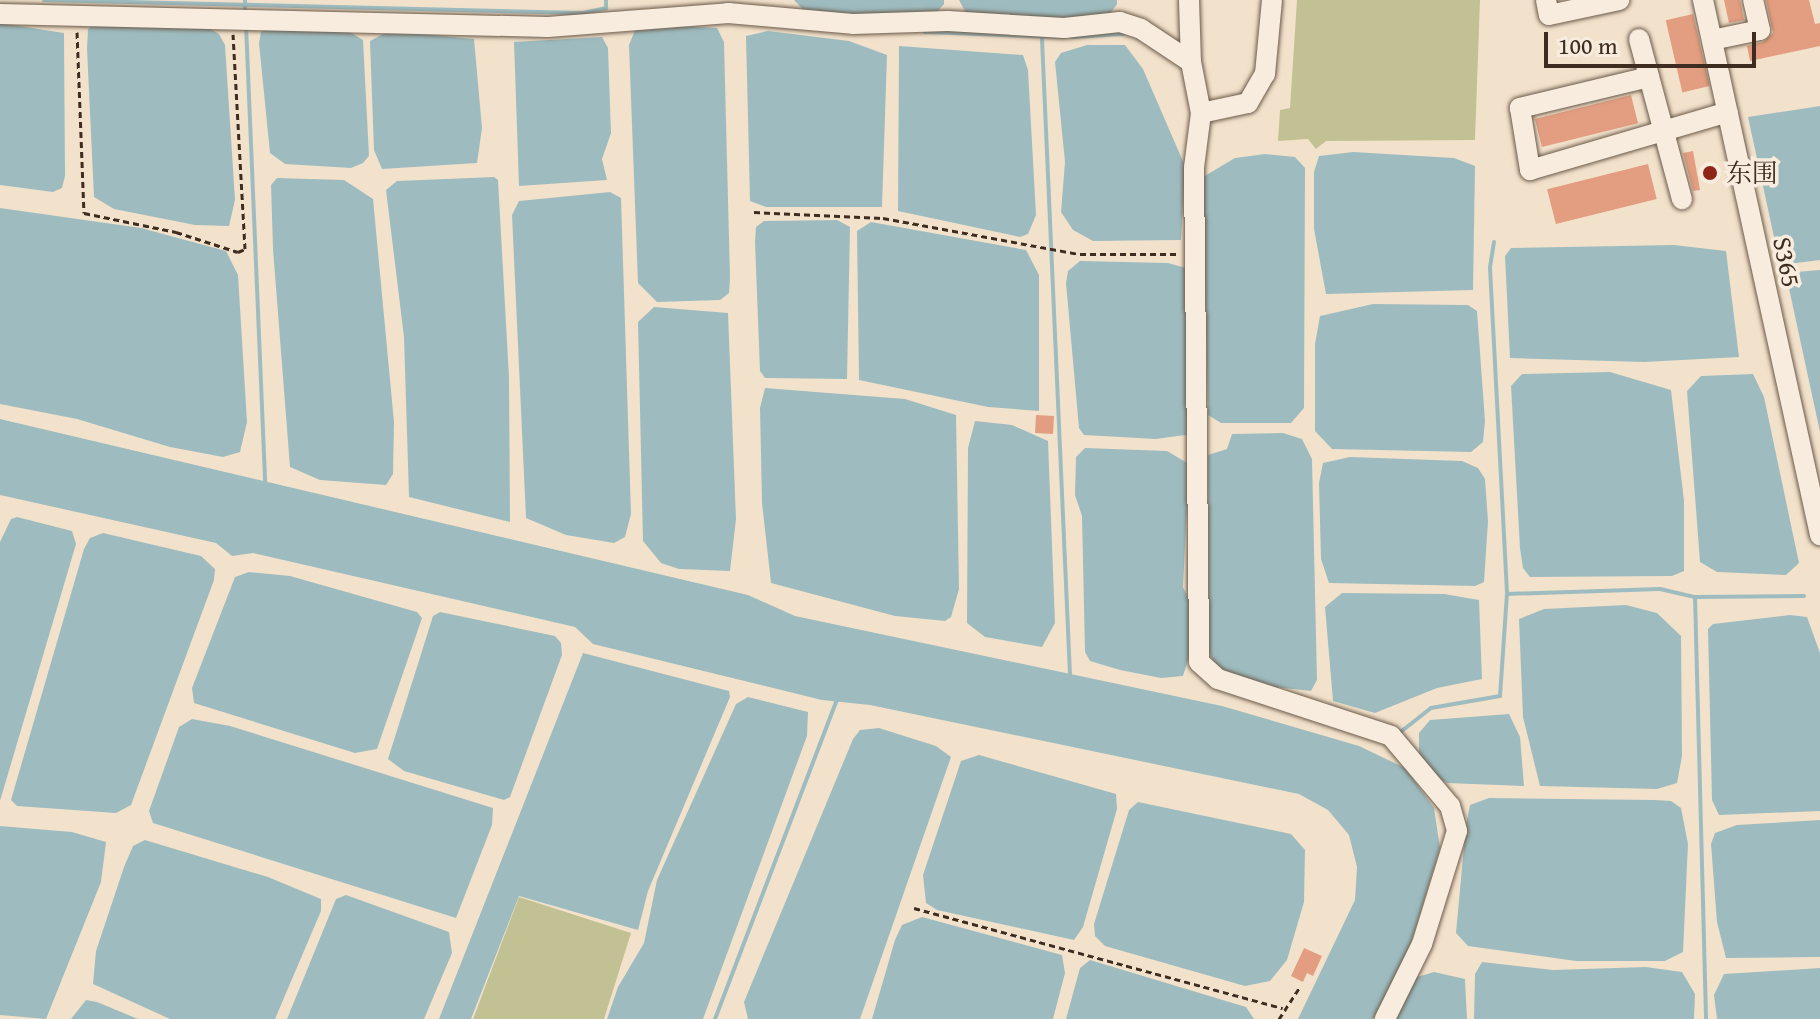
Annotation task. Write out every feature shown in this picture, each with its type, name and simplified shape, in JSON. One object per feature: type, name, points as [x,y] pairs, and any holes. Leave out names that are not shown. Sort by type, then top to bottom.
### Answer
[{"type":"street","points":[[1189,0],[1191,62],[1201,113],[1195,135],[1199,662],[1218,679],[1391,736],[1456,819],[1457,831],[1422,944],[1385,1019]]},
{"type":"street","points":[[1201,113],[1248,103],[1265,74],[1272,0]]},
{"type":"street","points":[[1546,0],[1549,15],[1619,0]]},
{"type":"street","name":"S365","points":[[1703,0],[1820,535]]},
{"type":"street","points":[[1712,40],[1760,30],[1753,0]]},
{"type":"street","points":[[0,14],[548,27],[728,13],[853,24],[948,21],[1064,28],[1120,22],[1141,29],[1191,62]]},
{"type":"street","points":[[1639,39],[1682,199]]},
{"type":"street","points":[[1649,77],[1520,108],[1530,170],[1728,112]]},
{"type":"path","points":[[77,16],[84,213],[176,232],[238,252],[245,249],[233,20]]},
{"type":"path","points":[[754,212],[883,218],[1080,254],[1195,254]]},
{"type":"path","points":[[914,908],[1283,1008]]},
{"type":"path","points":[[1279,1019],[1283,1008],[1299,988]]},
{"type":"shaded area","points":[[1297,0],[1480,0],[1475,140],[1326,141],[1316,149],[1308,139],[1278,141],[1280,110],[1290,108]]},
{"type":"shaded area","points":[[519,897],[631,933],[604,1019],[473,1019]]},
{"type":"water","points":[[794,0],[944,0],[944,4],[935,14],[899,16],[805,12]]},
{"type":"water","points":[[959,0],[1117,0],[1117,4],[1110,14],[1068,20],[967,15]]},
{"type":"water","points":[[0,23],[64,33],[65,176],[62,188],[53,192],[0,185]]},
{"type":"water","points":[[95,24],[209,28],[219,34],[225,45],[235,200],[229,226],[195,225],[114,209],[94,197],[87,49],[88,29]]},
{"type":"water","points":[[665,25],[717,28],[724,42],[730,278],[729,293],[720,300],[657,302],[638,283],[629,45],[635,30]]},
{"type":"water","points":[[271,27],[341,27],[363,40],[369,156],[363,163],[351,168],[285,164],[270,153],[259,43],[261,32]]},
{"type":"water","points":[[389,31],[474,39],[482,128],[477,163],[382,169],[374,150],[370,41]]},
{"type":"water","points":[[768,31],[849,41],[887,55],[882,207],[766,207],[750,201],[746,36]]},
{"type":"water","points":[[602,37],[608,48],[611,133],[602,159],[607,180],[519,186],[514,42]]},
{"type":"water","points":[[1087,45],[1125,45],[1143,69],[1185,166],[1181,240],[1093,241],[1073,230],[1061,212],[1065,162],[1055,62],[1061,53]]},
{"type":"water","points":[[899,46],[1023,55],[1028,70],[1036,215],[1028,234],[1020,237],[898,211]]},
{"type":"water","points":[[1820,106],[1820,260],[1788,264],[1774,237],[1748,117]]},
{"type":"water","points":[[1353,152],[1454,158],[1475,166],[1473,290],[1326,294],[1314,229],[1314,172],[1319,156]]},
{"type":"water","points":[[1265,154],[1295,157],[1305,168],[1304,408],[1291,423],[1221,423],[1208,415],[1203,177],[1235,158]]},
{"type":"water","points":[[494,177],[498,180],[509,377],[510,522],[409,497],[404,337],[386,190],[397,181]]},
{"type":"water","points":[[277,178],[344,180],[373,199],[394,422],[393,474],[386,485],[320,480],[290,467],[273,249],[271,185]]},
{"type":"water","points":[[610,192],[621,198],[631,514],[625,537],[614,543],[566,535],[526,518],[512,215],[519,201]]},
{"type":"water","points":[[0,208],[141,228],[226,251],[238,275],[247,422],[240,452],[223,457],[170,447],[77,419],[0,404]]},
{"type":"water","points":[[837,220],[850,227],[847,379],[765,378],[760,371],[755,242],[756,227],[764,221]]},
{"type":"water","points":[[871,222],[1026,250],[1039,275],[1039,411],[988,407],[859,380],[857,231]]},
{"type":"water","points":[[1674,245],[1726,251],[1739,357],[1644,362],[1510,358],[1505,256],[1511,248]]},
{"type":"water","points":[[1080,261],[1168,263],[1186,268],[1192,434],[1156,439],[1084,435],[1079,428],[1066,283],[1068,271]]},
{"type":"water","points":[[1820,270],[1820,432],[1787,279],[1796,272]]},
{"type":"water","points":[[1373,304],[1468,305],[1477,311],[1485,421],[1483,442],[1471,452],[1332,449],[1315,431],[1315,344],[1320,316]]},
{"type":"water","points":[[654,307],[728,313],[736,519],[730,571],[679,569],[661,563],[643,541],[638,322]]},
{"type":"water","points":[[1610,372],[1671,390],[1684,501],[1684,571],[1672,576],[1530,577],[1523,568],[1520,548],[1511,386],[1522,374]]},
{"type":"water","points":[[1753,374],[1764,397],[1799,563],[1786,575],[1717,572],[1700,562],[1687,391],[1701,376]]},
{"type":"water","points":[[765,388],[905,399],[956,415],[959,589],[951,617],[945,621],[895,616],[771,583],[762,503],[760,408]]},
{"type":"water","points":[[0,419],[748,595],[795,616],[1222,706],[1359,746],[1405,768],[1434,808],[1440,848],[1410,947],[1373,1019],[1298,1019],[1355,900],[1357,867],[1349,835],[1328,810],[1299,794],[870,705],[822,700],[593,644],[575,627],[253,553],[232,556],[216,543],[0,495]]},
{"type":"water","points":[[975,421],[1012,425],[1048,441],[1055,623],[1042,647],[985,637],[967,623],[968,448]]},
{"type":"water","points":[[1283,433],[1302,439],[1312,459],[1317,680],[1311,691],[1265,686],[1218,670],[1209,652],[1208,455],[1227,449],[1232,434]]},
{"type":"water","points":[[1085,448],[1167,451],[1189,464],[1183,587],[1191,605],[1190,654],[1183,676],[1161,678],[1120,670],[1090,661],[1085,652],[1082,516],[1075,495],[1076,457]]},
{"type":"water","points":[[1350,457],[1462,461],[1478,468],[1485,479],[1488,521],[1484,582],[1475,586],[1329,583],[1321,559],[1319,483],[1323,463]]},
{"type":"water","points":[[17,517],[72,531],[76,544],[0,801],[0,542],[11,519]]},
{"type":"water","points":[[103,533],[201,556],[215,569],[214,580],[131,805],[116,813],[17,806],[11,800],[84,549],[90,538]]},
{"type":"water","points":[[249,572],[290,576],[417,612],[422,618],[377,749],[355,753],[194,703],[192,688],[235,577]]},
{"type":"water","points":[[1342,593],[1444,594],[1479,600],[1482,679],[1437,688],[1375,713],[1333,701],[1325,607]]},
{"type":"water","points":[[1626,605],[1657,613],[1681,636],[1682,756],[1677,783],[1657,789],[1540,786],[1523,717],[1519,619],[1544,609]]},
{"type":"water","points":[[440,612],[555,636],[561,643],[562,655],[510,797],[504,800],[404,771],[388,759],[433,616]]},
{"type":"water","points":[[1790,615],[1807,617],[1820,653],[1820,811],[1719,815],[1712,800],[1708,629],[1713,624]]},
{"type":"water","points":[[583,653],[729,691],[730,697],[648,891],[638,930],[519,896],[471,1019],[439,1019]]},
{"type":"water","points":[[748,697],[808,712],[807,736],[703,1019],[607,1019],[618,987],[644,943],[657,880],[736,704]]},
{"type":"water","points":[[1509,714],[1520,737],[1524,786],[1447,783],[1431,774],[1419,754],[1419,733],[1430,720]]},
{"type":"water","points":[[192,719],[230,726],[493,808],[492,825],[456,918],[153,823],[149,811],[179,727]]},
{"type":"water","points":[[879,728],[936,746],[951,757],[860,1019],[748,1019],[744,1002],[853,739],[860,730]]},
{"type":"water","points":[[979,755],[1116,794],[1117,809],[1083,927],[1074,940],[937,910],[926,903],[923,875],[961,761]]},
{"type":"water","points":[[1489,798],[1655,800],[1671,801],[1681,808],[1688,844],[1683,952],[1665,961],[1576,961],[1468,946],[1456,933],[1466,825],[1470,805]]},
{"type":"water","points":[[1138,802],[1291,834],[1305,850],[1304,902],[1287,960],[1270,981],[1245,986],[1105,946],[1095,936],[1094,924],[1129,810]]},
{"type":"water","points":[[1820,820],[1820,957],[1726,958],[1717,922],[1711,844],[1715,833],[1737,825]]},
{"type":"water","points":[[0,826],[72,832],[106,842],[101,882],[46,1019],[0,1015]]},
{"type":"water","points":[[145,840],[268,877],[321,899],[321,911],[275,1019],[170,1019],[93,984],[96,951],[124,867],[133,846]]},
{"type":"water","points":[[346,895],[449,932],[452,953],[424,1019],[287,1019],[336,899]]},
{"type":"water","points":[[922,917],[1062,955],[1065,973],[1053,1019],[872,1019],[902,925]]},
{"type":"water","points":[[1090,960],[1246,1007],[1254,1019],[1066,1019],[1080,968]]},
{"type":"water","points":[[1482,962],[1553,970],[1646,967],[1682,972],[1695,994],[1694,1019],[1474,1019],[1475,974]]},
{"type":"water","points":[[1820,968],[1820,1019],[1717,1019],[1714,995],[1724,974]]},
{"type":"water","points":[[1434,972],[1465,979],[1467,1019],[1394,1019],[1414,978]]},
{"type":"water","points":[[86,1000],[97,1002],[138,1019],[71,1019]]},
{"type":"building","points":[[1724,0],[1740,0],[1744,20],[1729,23]]},
{"type":"building","points":[[1766,0],[1809,0],[1815,24],[1820,23],[1820,46],[1750,61],[1747,46],[1763,42],[1773,33]]},
{"type":"building","points":[[1693,14],[1710,86],[1682,92],[1666,20]]},
{"type":"building","points":[[1631,95],[1638,123],[1542,147],[1535,119]]},
{"type":"building","points":[[1693,151],[1700,190],[1693,191],[1683,153]]},
{"type":"building","points":[[1648,164],[1657,199],[1556,224],[1547,189]]},
{"type":"building","points":[[1036,415],[1054,416],[1053,434],[1035,433]]},
{"type":"building","points":[[1304,948],[1322,956],[1313,976],[1307,973],[1303,982],[1291,976]]},
{"type":"waterway","points":[[44,0],[583,13],[606,8],[606,0]]},
{"type":"waterway","points":[[245,0],[245,12]]},
{"type":"waterway","points":[[246,25],[265,484]]},
{"type":"waterway","points":[[925,32],[1064,37]]},
{"type":"waterway","points":[[1072,37],[1123,34]]},
{"type":"waterway","points":[[1042,39],[1070,676]]},
{"type":"waterway","points":[[1494,242],[1490,268],[1507,594]]},
{"type":"waterway","points":[[1398,734],[1431,708],[1500,696],[1507,594],[1660,589],[1695,597],[1804,596]]},
{"type":"waterway","points":[[1695,597],[1706,1019]]},
{"type":"waterway","points":[[715,1019],[837,699]]},
{"type":"place","name":"东围","points":[[1710,173]]}]
